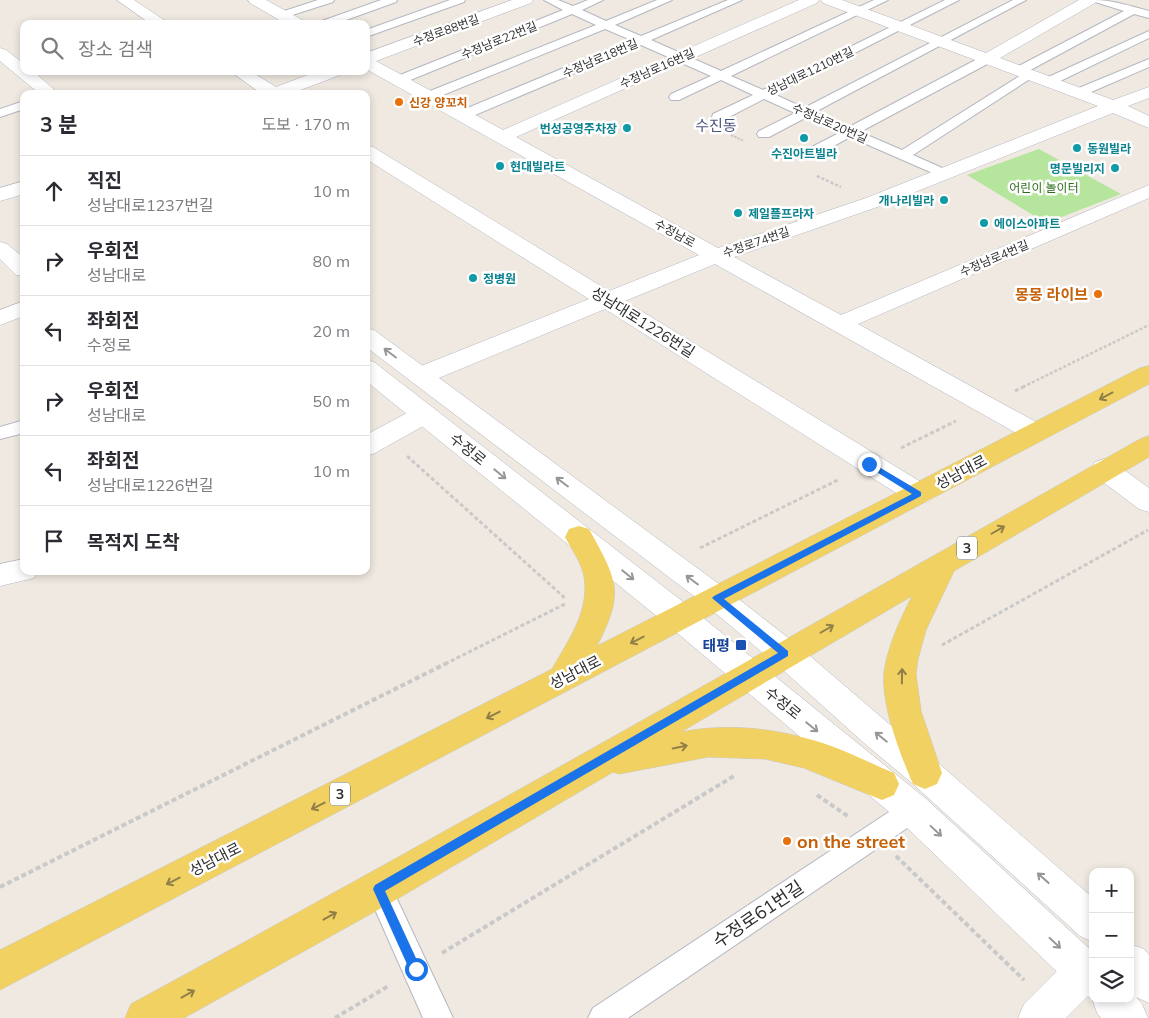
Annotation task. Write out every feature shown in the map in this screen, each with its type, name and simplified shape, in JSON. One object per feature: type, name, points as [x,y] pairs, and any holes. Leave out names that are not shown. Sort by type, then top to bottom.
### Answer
[{"type":"main road","name":"성남대로","points":[[0,971],[1149,374]]},
{"type":"main road","name":"3","points":[[145,1018],[379,889],[750,676],[785,653],[1104,469],[1149,445]]},
{"type":"main road","points":[[563,678],[587,634],[600,604],[597,572],[579,536]]},
{"type":"main road","points":[[925,773],[904,707],[900,674],[907,640],[945,561]]},
{"type":"main road","points":[[598,763],[708,742],[765,744],[807,753],[882,784]]},
{"type":"street","points":[[124,0],[156,20]]},
{"type":"street","points":[[258,0],[291,20]]},
{"type":"street","name":"수정로88번길","points":[[370,58],[526,0]]},
{"type":"street","name":"수정남로16번길","points":[[502,137],[812,0]]},
{"type":"street","points":[[828,0],[1113,106],[1149,123]]},
{"type":"street","points":[[987,59],[1090,0]]},
{"type":"street","points":[[0,53],[20,69]]},
{"type":"street","name":"수정남로","points":[[370,62],[463,116],[1036,433]]},
{"type":"street","points":[[27,75],[46,90]]},
{"type":"street","points":[[244,75],[268,90]]},
{"type":"street","points":[[284,90],[324,75]]},
{"type":"street","name":"수정로74번길","points":[[420,376],[716,256],[873,202],[1149,92]]},
{"type":"street","name":"성남대로1226번길","points":[[370,153],[919,494]]},
{"type":"street","points":[[0,195],[20,188]]},
{"type":"street","name":"수정남로4번길","points":[[838,324],[1149,191]]},
{"type":"street","points":[[0,248],[20,266]]},
{"type":"street","points":[[0,318],[20,310]]},
{"type":"street","name":"수정로","points":[[370,338],[717,598],[785,653],[925,773],[1089,919]]},
{"type":"street","name":"수정로","points":[[370,371],[680,617],[913,810],[1089,975]]},
{"type":"street","points":[[376,442],[425,414]]},
{"type":"street","points":[[1104,469],[1149,502]]},
{"type":"street","points":[[0,575],[20,571]]},
{"type":"street","points":[[1134,966],[1149,982]]},
{"type":"street","points":[[1045,1012],[1089,975]]},
{"type":"street","points":[[1115,1003],[1128,1018]]},
{"type":"lane","points":[[282,15],[329,0]]},
{"type":"lane","points":[[334,20],[392,0]]},
{"type":"lane","points":[[370,33],[460,0]]},
{"type":"lane","name":"수정남로20번길","points":[[549,0],[944,174]]},
{"type":"lane","name":"수정남로22번길","points":[[399,80],[598,0]]},
{"type":"lane","points":[[429,96],[667,0]]},
{"type":"lane","name":"수정남로18번길","points":[[463,116],[737,0]]},
{"type":"lane","points":[[676,98],[884,0]]},
{"type":"lane","name":"성남대로1210번길","points":[[718,117],[954,0]]},
{"type":"lane","points":[[764,134],[1021,0]]},
{"type":"lane","points":[[1099,0],[1149,15]]},
{"type":"lane","points":[[902,156],[1024,73],[1149,5]]},
{"type":"lane","points":[[1048,82],[1149,34]]},
{"type":"lane","points":[[807,155],[987,59]]},
{"type":"lane","points":[[1078,93],[1149,63]]},
{"type":"lane","points":[[0,113],[20,99]]},
{"type":"lane","points":[[0,433],[20,427]]},
{"type":"lane","name":"수정로61번길","points":[[603,1018],[913,810]]},
{"type":"lane","points":[[379,889],[438,1018]]},
{"type":"path","points":[[0,887],[569,602],[376,442]]},
{"type":"path","points":[[937,648],[1149,530]]},
{"type":"path","points":[[335,1018],[744,771]]},
{"type":"path","points":[[811,790],[875,835],[1045,1012]]},
{"type":"green space","name":"어린이 놀이터","points":[[1039,149],[1121,194],[1046,223],[967,175]]},
{"type":"place","name":"신강 양꼬치","points":[[399,102]]},
{"type":"place","name":"번성공영주차장","points":[[627,128]]},
{"type":"place","name":"수진아트빌라","points":[[804,138]]},
{"type":"place","name":"동원빌라","points":[[1077,148]]},
{"type":"place","name":"현대빌라트","points":[[500,166]]},
{"type":"place","name":"명문빌리지","points":[[1115,168]]},
{"type":"place","name":"개나리빌라","points":[[944,200]]},
{"type":"place","name":"제일플프라자","points":[[738,213]]},
{"type":"place","name":"에이스아파트","points":[[984,223]]},
{"type":"place","name":"정병원","points":[[473,278]]},
{"type":"place","name":"몽몽 라이브","points":[[1098,294]]},
{"type":"place","name":"태평","points":[[741,645]]},
{"type":"place","name":"on the street","points":[[787,841]]},
{"type":"district","name":"수진동","points":[[716,125]]},
{"type":"route","points":[[416,969],[379,889],[750,676],[785,653],[717,598],[919,494],[869,464]]}]
